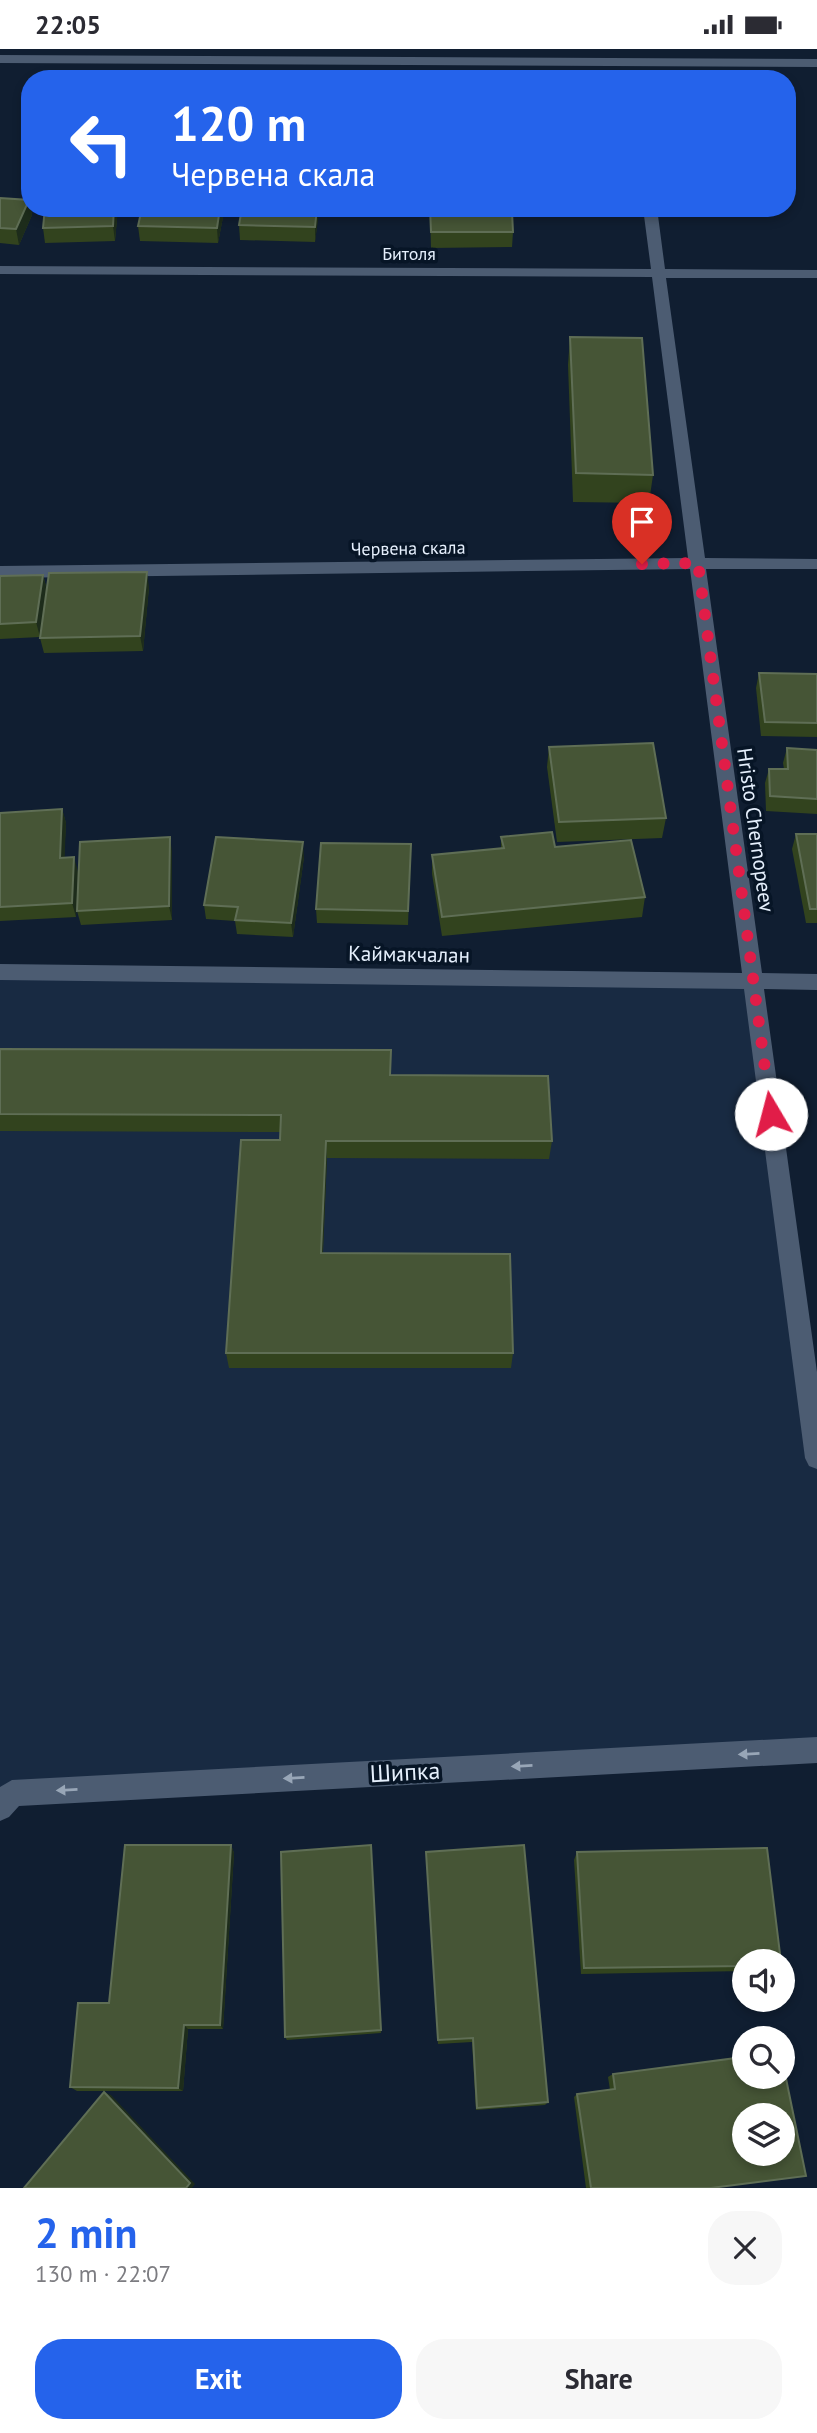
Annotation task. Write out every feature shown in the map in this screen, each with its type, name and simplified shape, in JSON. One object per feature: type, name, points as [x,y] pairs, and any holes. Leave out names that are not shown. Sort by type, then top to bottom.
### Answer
[{"type":"street","points":[[0,59],[629,55],[817,63]]},
{"type":"street","name":"Hristo Chernopeev","points":[[651,217],[817,1458]]},
{"type":"street","name":"Битоля","points":[[0,270],[817,274]]},
{"type":"street","name":"Червена скала","points":[[0,572],[698,563],[817,565]]},
{"type":"street","name":"Каймакчалан","points":[[0,972],[817,982]]},
{"type":"street","name":"Шипка","points":[[0,1808],[12,1793],[817,1750]]},
{"type":"shaded area","points":[[0,972],[753,982],[817,1458],[817,1750],[13,1793],[0,1808]]},
{"type":"building","points":[[0,198],[21,199],[21,217],[16,229],[0,228]]},
{"type":"building","points":[[44,217],[114,217],[113,226],[43,228]]},
{"type":"building","points":[[140,217],[219,217],[217,228],[138,226]]},
{"type":"building","points":[[240,217],[316,217],[315,227],[239,225]]},
{"type":"building","points":[[430,217],[512,217],[513,232],[431,232]]},
{"type":"building","points":[[570,337],[642,338],[653,475],[576,473]]},
{"type":"building","points":[[147,572],[140,636],[40,638],[49,573]]},
{"type":"building","points":[[43,575],[36,622],[0,624],[0,576]]},
{"type":"building","points":[[759,673],[817,674],[817,723],[765,722]]},
{"type":"building","points":[[653,743],[666,818],[559,822],[549,747]]},
{"type":"building","points":[[787,748],[817,750],[817,799],[770,796],[769,769],[788,769]]},
{"type":"building","points":[[62,809],[60,858],[74,857],[72,903],[0,907],[0,813]]},
{"type":"building","points":[[552,832],[555,847],[631,840],[645,897],[442,917],[432,855],[504,848],[501,837]]},
{"type":"building","points":[[796,834],[817,834],[817,909],[810,909]]},
{"type":"building","points":[[170,837],[169,906],[77,911],[80,842]]},
{"type":"building","points":[[216,837],[303,842],[291,923],[235,920],[238,907],[204,905]]},
{"type":"building","points":[[321,843],[411,844],[408,911],[316,909]]},
{"type":"building","points":[[0,1049],[391,1050],[390,1075],[548,1076],[552,1141],[326,1141],[321,1253],[510,1254],[513,1353],[226,1353],[241,1140],[280,1140],[281,1115],[0,1114]]},
{"type":"building","points":[[125,1845],[231,1845],[220,2025],[184,2025],[178,2088],[70,2087],[78,2003],[109,2003]]},
{"type":"building","points":[[371,1845],[381,2030],[285,2037],[281,1852]]},
{"type":"building","points":[[524,1845],[548,2102],[477,2108],[473,2038],[438,2040],[426,1852]]},
{"type":"building","points":[[767,1848],[779,1949],[732,1949],[732,1966],[584,1968],[577,1852]]},
{"type":"building","points":[[732,2059],[732,2089],[788,2089],[791,2103],[732,2103],[732,2166],[795,2166],[795,2122],[806,2176],[711,2188],[591,2188],[577,2094],[615,2089],[613,2074]]},
{"type":"building","points":[[104,2092],[190,2183],[186,2188],[24,2188]]},
{"type":"route","points":[[642,564],[698,563],[771,1114]]}]
